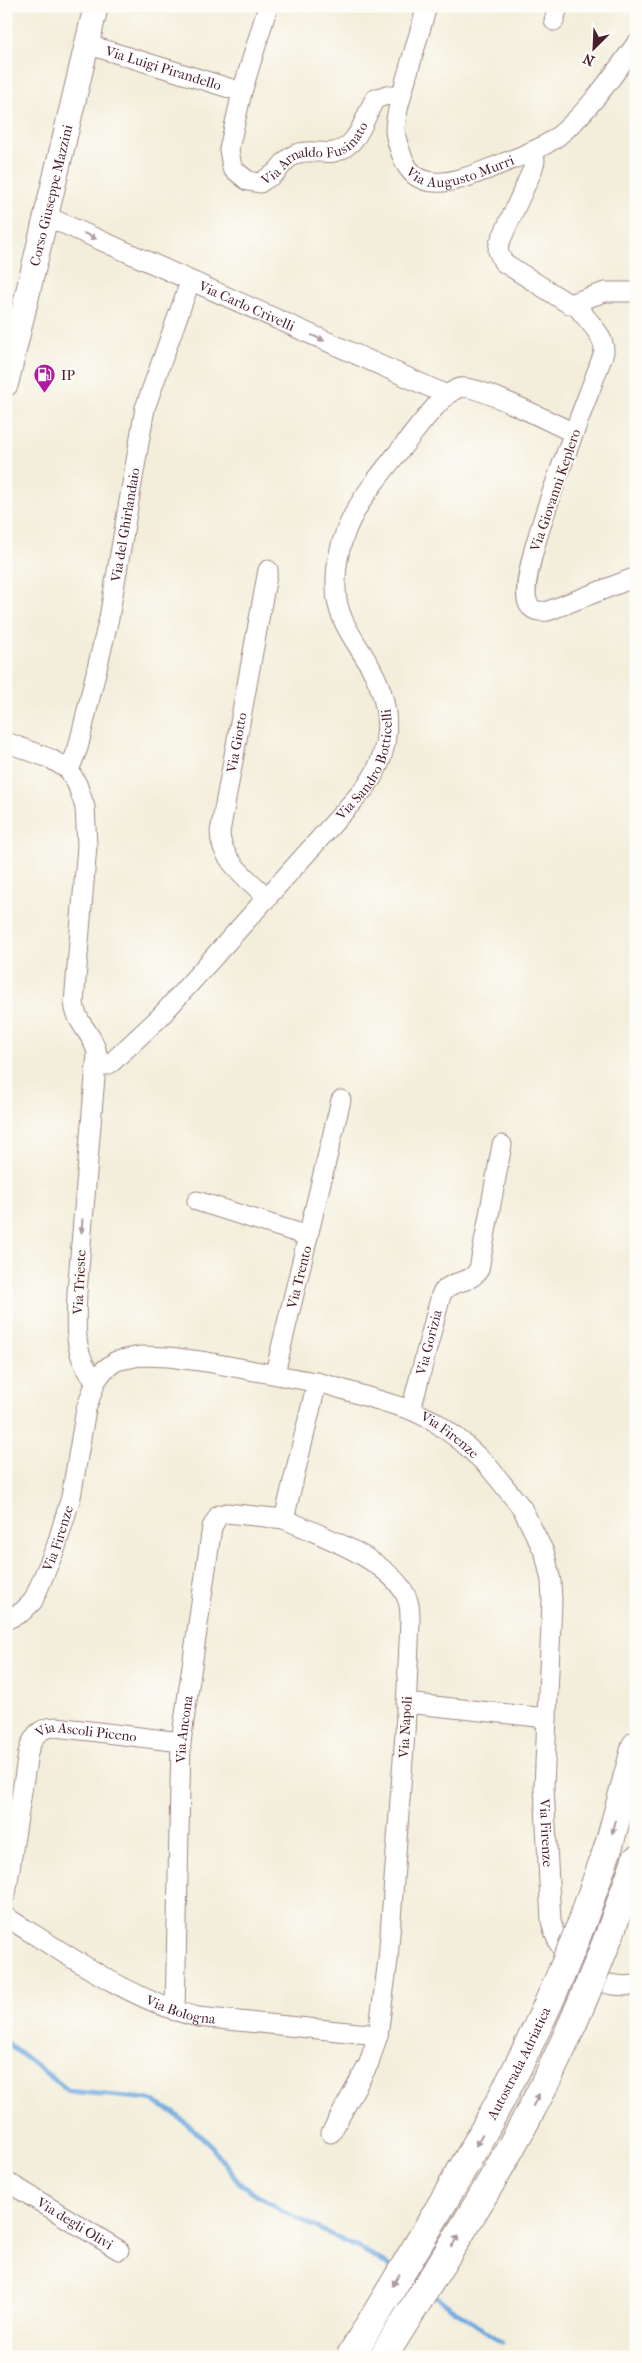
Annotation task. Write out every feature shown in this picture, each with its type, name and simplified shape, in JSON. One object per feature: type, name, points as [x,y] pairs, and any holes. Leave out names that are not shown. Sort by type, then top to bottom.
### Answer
[{"type":"highway","name":"Autostrada Adriatica","points":[[350,2357],[457,2179],[513,2077],[555,1990],[582,1922],[609,1845],[636,1746]]},
{"type":"highway","points":[[383,2357],[470,2217],[522,2128],[566,2038],[610,1933],[636,1860]]},
{"type":"main road","name":"Corso Giuseppe Mazzini","points":[[6,384],[96,6]]},
{"type":"street","name":"Via Arnaldo Fusinato","points":[[268,6],[242,92],[229,149],[229,159],[232,168],[248,181],[260,183],[276,172],[286,159],[295,154],[306,151],[335,152],[350,144],[360,131],[375,99],[387,95],[401,98]]},
{"type":"street","name":"Via Augusto Murri","points":[[427,6],[401,98],[396,124],[396,138],[408,170],[421,179],[438,182],[458,179],[534,151],[552,141],[574,122],[636,44]]},
{"type":"street","name":"Via Luigi Pirandello","points":[[86,44],[242,92]]},
{"type":"street","points":[[534,151],[535,161],[532,171],[499,244],[499,257],[507,266],[569,304],[606,292],[636,292]]},
{"type":"street","name":"Via Carlo Crivelli","points":[[46,216],[190,282],[447,395]]},
{"type":"street","name":"Via del Ghirlandaio","points":[[69,770],[78,748],[109,618],[145,408],[190,282]]},
{"type":"street","name":"Via Giovanni Keplero","points":[[575,303],[584,318],[601,338],[605,348],[534,545],[527,584],[528,603],[531,608],[538,611],[548,611],[636,577]]},
{"type":"street","points":[[447,395],[459,388],[478,390],[574,433]]},
{"type":"street","name":"Via Sandro Botticelli","points":[[96,1065],[107,1065],[112,1062],[144,1033],[268,898],[365,788],[382,759],[386,742],[386,715],[373,672],[349,632],[339,610],[336,588],[339,552],[345,531],[360,502],[447,395]]},
{"type":"street","name":"Via Giotto","points":[[268,570],[220,832],[223,849],[230,860],[268,898]]},
{"type":"street","points":[[6,742],[50,759],[69,770],[75,779],[83,800],[88,833],[75,976],[74,1010],[80,1024],[92,1037],[95,1045],[96,1065]]},
{"type":"street","name":"Via Trieste","points":[[96,1065],[77,1292],[78,1343],[82,1364],[96,1381]]},
{"type":"street","points":[[308,1236],[341,1100]]},
{"type":"street","name":"Via Gorizia","points":[[410,1410],[440,1295],[447,1286],[474,1277],[479,1269],[502,1144]]},
{"type":"street","name":"Via Trento","points":[[197,1201],[308,1236],[275,1373]]},
{"type":"street","name":"Via Firenze","points":[[6,1620],[22,1612],[33,1601],[56,1547],[71,1497],[86,1409],[96,1381],[104,1370],[116,1361],[140,1356],[178,1358],[275,1373],[316,1382],[410,1410],[441,1425],[488,1466],[516,1500],[542,1546],[549,1570],[552,1601],[545,1829],[550,1912],[556,1940],[570,1961],[588,1976],[618,1986],[636,1985]]},
{"type":"street","points":[[284,1520],[316,1382]]},
{"type":"street","name":"Via Ancona","points":[[175,2011],[181,1742],[212,1527],[219,1514],[227,1513],[284,1520]]},
{"type":"street","name":"Via Napoli","points":[[284,1520],[375,1564],[392,1578],[404,1594],[409,1607],[410,1620],[388,1960],[378,2035],[369,2063],[331,2133]]},
{"type":"street","points":[[406,1702],[547,1718]]},
{"type":"street","name":"Via Ascoli Piceno","points":[[6,1894],[28,1753],[38,1733],[46,1728],[56,1727],[181,1742]]},
{"type":"street","name":"Via Bologna","points":[[6,1918],[154,2003],[175,2011],[198,2017],[378,2035]]},
{"type":"street","name":"Via degli Olivi","points":[[6,2181],[118,2250]]},
{"type":"waterway","points":[[6,2042],[69,2091],[148,2099],[173,2112],[208,2142],[239,2183],[281,2210],[372,2255],[394,2269]]},
{"type":"waterway","points":[[432,2295],[502,2342]]},
{"type":"place","name":"IP","points":[[45,394]]}]
